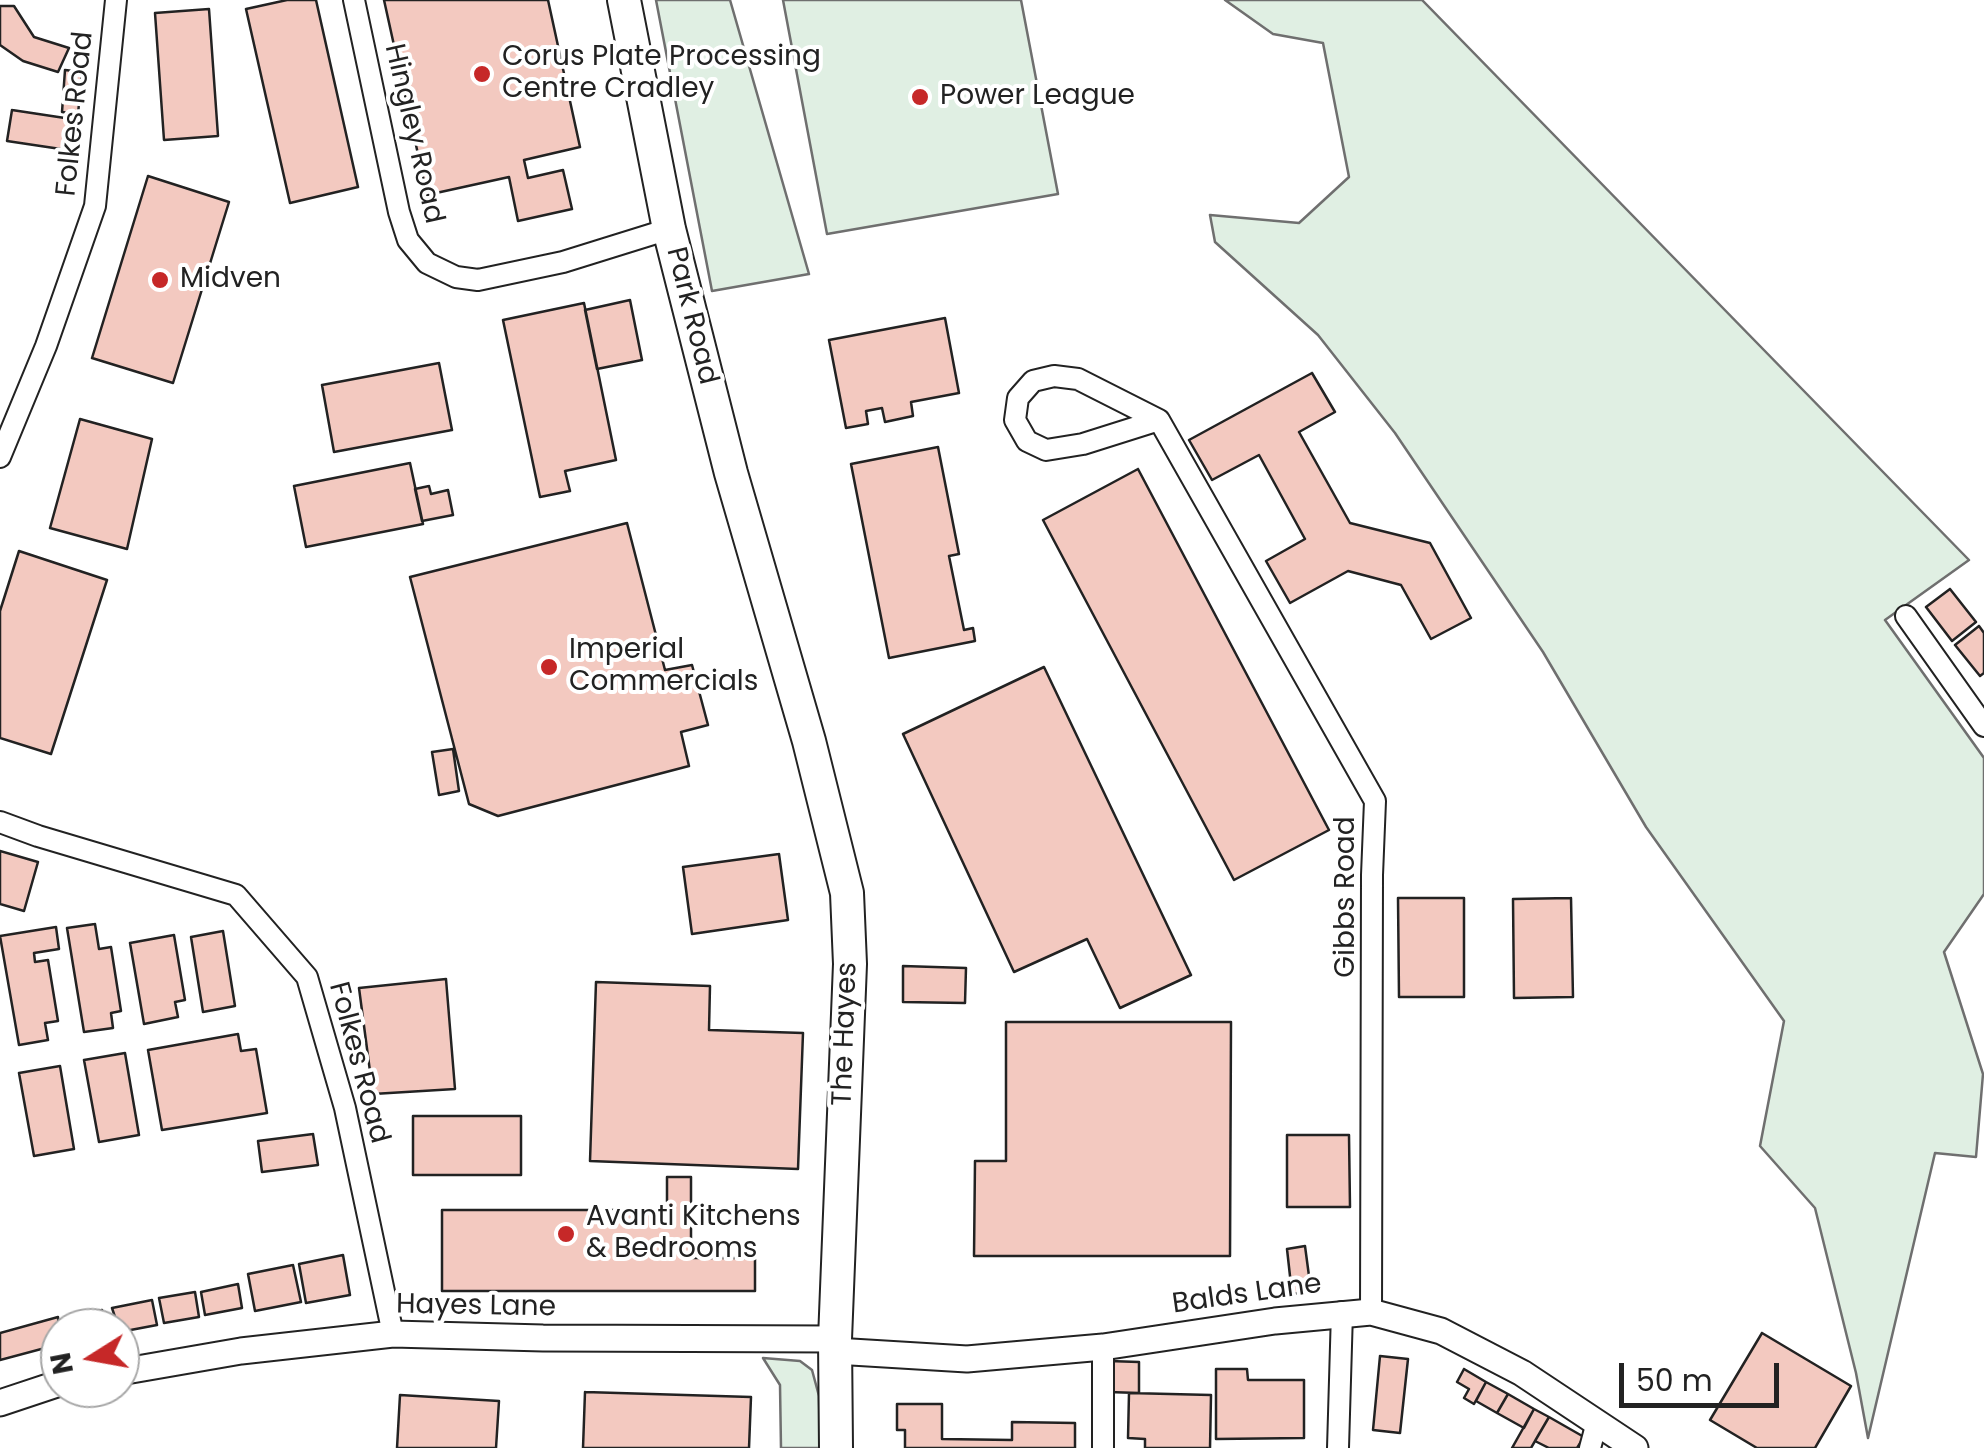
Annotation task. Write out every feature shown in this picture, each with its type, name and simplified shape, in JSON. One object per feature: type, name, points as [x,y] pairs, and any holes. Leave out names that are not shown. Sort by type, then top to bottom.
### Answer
[{"type":"highway","name":"Park Road","points":[[624,0],[669,229],[731,472],[776,628]]},
{"type":"highway","name":"The Hayes","points":[[776,628],[837,847],[846,893],[850,964],[835,1345],[836,1448]]},
{"type":"street","name":"Folkes Road","points":[[0,458],[46,346],[96,206],[116,0]]},
{"type":"street","name":"Hingley Road","points":[[354,0],[399,212],[408,240],[427,263],[456,276],[478,280],[563,262],[669,229]]},
{"type":"street","points":[[1054,376],[1078,379],[1159,420],[1083,444],[1046,450],[1027,441],[1015,420],[1018,398],[1032,381],[1054,376]]},
{"type":"street","name":"Gibbs Road","points":[[1159,420],[1374,801],[1371,1312]]},
{"type":"street","points":[[1906,616],[1984,726]]},
{"type":"street","name":"Folkes Road","points":[[0,822],[236,896],[307,977],[345,1108],[393,1334]]},
{"type":"street","points":[[1338,1448],[1342,1312]]},
{"type":"street","name":"Balds Lane","points":[[835,1345],[967,1360],[1103,1347],[1342,1312],[1371,1312],[1441,1330],[1522,1374],[1634,1448]]},
{"type":"street","name":"Hayes Lane","points":[[140,1369],[241,1351],[393,1334],[835,1345]]},
{"type":"street","points":[[1102,1448],[1103,1347]]},
{"type":"street","points":[[0,1403],[40,1390]]},
{"type":"street","points":[[1590,1448],[1596,1422]]},
{"type":"green space","points":[[656,0],[730,0],[809,274],[712,291]]},
{"type":"green space","name":"Power League","points":[[783,0],[1021,0],[1058,194],[827,234]]},
{"type":"green space","points":[[1225,0],[1422,0],[1969,560],[1885,620],[1984,758],[1984,894],[1944,952],[1983,1074],[1976,1157],[1935,1153],[1868,1438],[1815,1208],[1760,1146],[1784,1021],[1646,827],[1543,652],[1395,433],[1318,335],[1215,242],[1210,215],[1299,223],[1349,177],[1323,43],[1273,34]]},
{"type":"green space","points":[[763,1358],[800,1361],[812,1370],[819,1396],[820,1448],[781,1448],[780,1385]]},
{"type":"building","points":[[287,0],[316,0],[358,187],[290,203],[246,9]]},
{"type":"building","name":"Corus Plate Processing Centre Cradley","points":[[384,0],[548,0],[580,147],[524,160],[528,178],[563,170],[572,209],[518,221],[509,177],[427,195]]},
{"type":"building","points":[[0,6],[14,6],[34,37],[69,48],[58,72],[23,61],[0,45]]},
{"type":"building","points":[[209,9],[218,136],[164,140],[155,13]]},
{"type":"building","points":[[65,70],[82,72],[78,114],[62,112]]},
{"type":"building","points":[[12,110],[78,120],[74,151],[7,141]]},
{"type":"building","name":"Midven","points":[[148,176],[229,202],[173,383],[92,358]]},
{"type":"building","points":[[630,300],[642,360],[597,369],[585,310]]},
{"type":"building","points":[[584,303],[616,460],[565,471],[570,491],[540,497],[503,320]]},
{"type":"building","points":[[945,318],[959,393],[911,402],[913,416],[885,422],[882,408],[866,411],[868,424],[846,428],[829,340]]},
{"type":"building","points":[[439,363],[452,430],[334,452],[322,385]]},
{"type":"building","points":[[1312,373],[1335,412],[1299,432],[1350,523],[1430,543],[1471,618],[1431,639],[1401,585],[1348,571],[1290,603],[1266,561],[1305,539],[1259,455],[1212,480],[1189,440]]},
{"type":"building","points":[[80,419],[152,439],[127,549],[50,528]]},
{"type":"building","points":[[938,447],[959,554],[949,556],[964,630],[973,628],[975,641],[889,658],[851,464]]},
{"type":"building","points":[[410,463],[423,524],[306,547],[294,486]]},
{"type":"building","points":[[1138,469],[1329,830],[1234,880],[1043,520]]},
{"type":"building","points":[[429,486],[431,494],[448,490],[453,515],[422,521],[415,489]]},
{"type":"building","name":"Imperial Commercials","points":[[627,523],[665,670],[692,665],[708,725],[681,732],[689,766],[498,816],[469,804],[410,577]]},
{"type":"building","points":[[19,551],[107,580],[51,754],[0,738],[0,611]]},
{"type":"building","points":[[1950,589],[1976,622],[1952,641],[1926,607]]},
{"type":"building","points":[[1979,626],[1984,633],[1984,673],[1980,676],[1955,645]]},
{"type":"building","points":[[1044,667],[1191,975],[1120,1008],[1087,939],[1014,972],[903,734]]},
{"type":"building","points":[[453,749],[459,791],[439,795],[432,752]]},
{"type":"building","points":[[0,851],[38,862],[24,911],[0,904]]},
{"type":"building","points":[[779,854],[788,920],[692,934],[683,867]]},
{"type":"building","points":[[1398,898],[1464,898],[1464,997],[1399,997]]},
{"type":"building","points":[[1571,898],[1573,997],[1514,998],[1513,899]]},
{"type":"building","points":[[95,924],[99,949],[111,947],[121,1011],[111,1013],[113,1028],[84,1032],[67,928]]},
{"type":"building","points":[[56,927],[59,949],[34,953],[35,962],[48,960],[58,1021],[45,1023],[48,1040],[19,1045],[0,936]]},
{"type":"building","points":[[223,931],[235,1006],[203,1012],[191,937]]},
{"type":"building","points":[[174,935],[185,1000],[175,1002],[178,1017],[144,1024],[130,943]]},
{"type":"building","points":[[903,966],[966,968],[965,1003],[903,1002]]},
{"type":"building","points":[[446,979],[455,1089],[373,1094],[359,988]]},
{"type":"building","points":[[596,982],[710,986],[709,1030],[803,1033],[798,1169],[590,1161]]},
{"type":"building","points":[[1006,1022],[1231,1022],[1230,1256],[974,1256],[975,1161],[1006,1161]]},
{"type":"building","points":[[238,1034],[241,1051],[256,1049],[267,1113],[162,1130],[148,1050]]},
{"type":"building","points":[[125,1053],[139,1135],[99,1142],[84,1060]]},
{"type":"building","points":[[60,1066],[74,1149],[34,1156],[19,1073]]},
{"type":"building","points":[[413,1116],[521,1116],[521,1175],[413,1175]]},
{"type":"building","points":[[313,1134],[318,1165],[262,1172],[258,1141]]},
{"type":"building","points":[[1287,1135],[1349,1135],[1350,1207],[1287,1207]]},
{"type":"building","name":"Avanti Kitchens & Bedrooms","points":[[667,1177],[691,1177],[691,1258],[755,1258],[755,1291],[442,1291],[442,1210],[667,1210]]},
{"type":"building","points":[[1305,1246],[1311,1291],[1292,1294],[1287,1249]]},
{"type":"building","points":[[343,1255],[350,1295],[306,1303],[299,1264]]},
{"type":"building","points":[[293,1265],[301,1302],[255,1311],[248,1274]]},
{"type":"building","points":[[238,1284],[242,1308],[205,1315],[201,1292]]},
{"type":"building","points":[[195,1292],[199,1317],[164,1323],[159,1298]]},
{"type":"building","points":[[152,1300],[157,1325],[140,1328],[140,1308],[112,1308]]},
{"type":"building","points":[[40,1322],[40,1349],[0,1360],[0,1333]]},
{"type":"building","points":[[1762,1333],[1851,1386],[1815,1448],[1757,1448],[1710,1420]]},
{"type":"building","points":[[1380,1356],[1408,1359],[1400,1433],[1373,1430]]},
{"type":"building","points":[[1109,1361],[1139,1362],[1139,1393],[1108,1392]]},
{"type":"building","points":[[1216,1369],[1247,1369],[1248,1380],[1304,1380],[1304,1438],[1216,1439]]},
{"type":"building","points":[[1464,1369],[1486,1382],[1474,1404],[1464,1398],[1469,1389],[1457,1382]]},
{"type":"building","points":[[1486,1382],[1508,1394],[1497,1413],[1476,1401]]},
{"type":"building","points":[[585,1392],[751,1397],[749,1448],[583,1448]]},
{"type":"building","points":[[1129,1393],[1211,1395],[1210,1448],[1145,1448],[1145,1439],[1128,1438]]},
{"type":"building","points":[[1508,1394],[1534,1409],[1524,1428],[1497,1413]]},
{"type":"building","points":[[400,1395],[499,1401],[496,1448],[397,1448]]},
{"type":"building","points":[[897,1404],[942,1404],[942,1439],[1012,1440],[1012,1422],[1075,1423],[1075,1448],[905,1448],[905,1430],[897,1430]]},
{"type":"building","points":[[1534,1409],[1549,1417],[1531,1448],[1512,1448]]},
{"type":"building","points":[[1549,1417],[1584,1437],[1577,1448],[1549,1448],[1535,1441]]},
{"type":"place","name":"Corus Plate Processing Centre Cradley","points":[[482,74]]},
{"type":"place","name":"Power League","points":[[920,97]]},
{"type":"place","name":"Midven","points":[[160,280]]},
{"type":"place","name":"Imperial Commercials","points":[[549,667]]},
{"type":"place","name":"Avanti Kitchens & Bedrooms","points":[[566,1234]]}]
